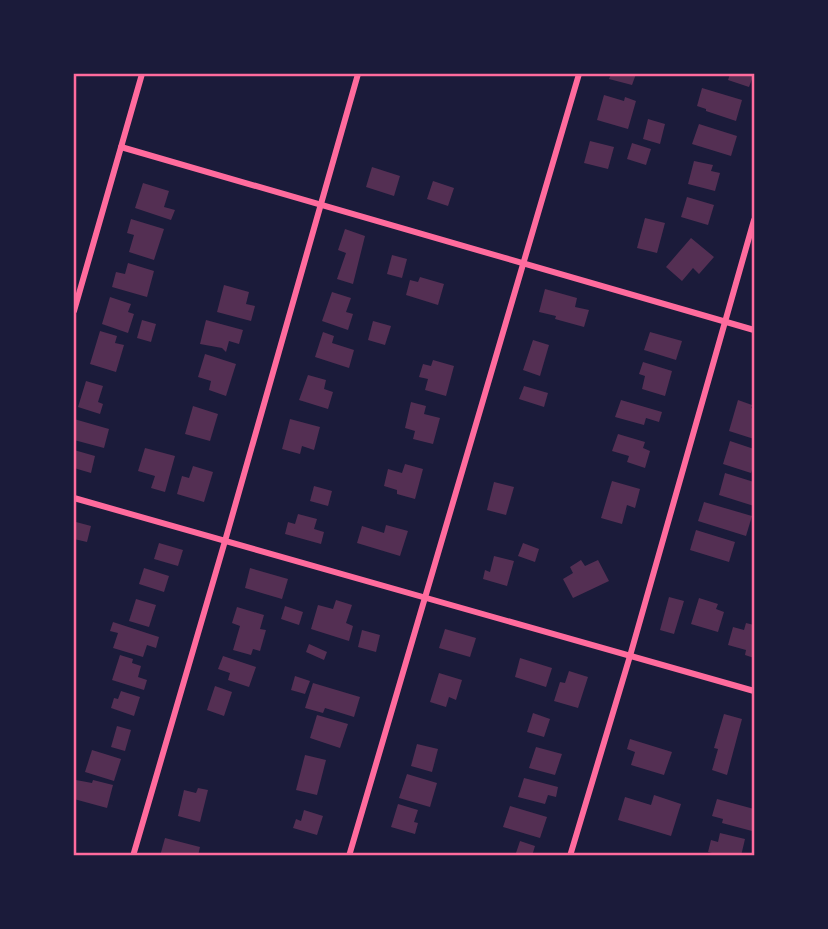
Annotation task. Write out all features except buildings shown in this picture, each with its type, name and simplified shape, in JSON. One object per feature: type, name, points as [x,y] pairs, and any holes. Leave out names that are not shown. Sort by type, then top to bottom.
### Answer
[{"type":"street","points":[[74,311],[142,74]]},
{"type":"street","points":[[133,856],[358,74]]},
{"type":"street","points":[[349,856],[579,74]]},
{"type":"street","points":[[121,147],[754,330]]},
{"type":"street","points":[[570,856],[754,220]]},
{"type":"street","points":[[74,498],[754,691]]}]
